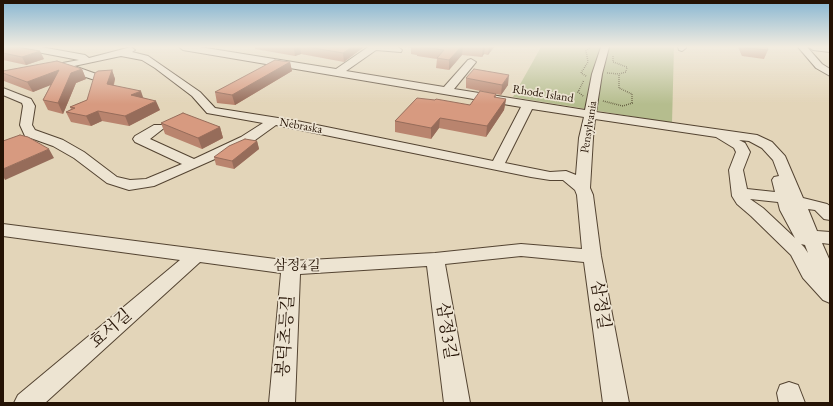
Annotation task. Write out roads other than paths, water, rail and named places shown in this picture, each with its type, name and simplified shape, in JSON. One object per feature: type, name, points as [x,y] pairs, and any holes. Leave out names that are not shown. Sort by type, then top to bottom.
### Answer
[{"type":"street","points":[[12,66],[13,68],[27,66]]},
{"type":"street","points":[[3,76],[61,66],[98,78]]},
{"type":"street","name":"Nebraska","points":[[158,66],[196,94],[211,111],[274,121],[550,176],[566,175],[584,197]]},
{"type":"street","name":"Rhode Island","points":[[295,66],[590,115],[699,130]]},
{"type":"street","points":[[337,73],[347,66]]},
{"type":"street","points":[[446,91],[468,66]]},
{"type":"street","name":"Pensylvania","points":[[584,197],[586,138],[599,66]]},
{"type":"street","points":[[819,66],[830,73]]},
{"type":"street","points":[[3,91],[27,101],[29,106],[26,125],[30,133],[27,137],[58,143],[79,155],[112,180],[129,186],[149,183],[194,164],[246,140],[274,121]]},
{"type":"street","points":[[497,166],[528,104]]},
{"type":"street","points":[[158,128],[140,139],[194,164]]},
{"type":"street","points":[[699,130],[752,138],[767,145],[780,159],[777,171],[791,200],[788,210],[806,235],[819,265]]},
{"type":"street","points":[[699,130],[724,137],[740,146],[743,152],[736,170],[748,192],[745,204],[757,212],[798,251],[819,265]]},
{"type":"street","points":[[748,192],[821,207],[830,215]]},
{"type":"street","name":"삼정길","points":[[584,197],[616,403]]},
{"type":"street","points":[[779,233],[787,229],[806,235],[830,238]]},
{"type":"street","name":"삼정4길","points":[[3,230],[291,268],[435,259],[521,250],[592,256]]},
{"type":"street","name":"효서길","points":[[27,403],[196,256]]},
{"type":"street","name":"삼정3길","points":[[435,259],[457,403]]},
{"type":"street","points":[[819,265],[810,273],[830,295]]},
{"type":"street","name":"봉덕초등길","points":[[282,403],[291,268]]}]
